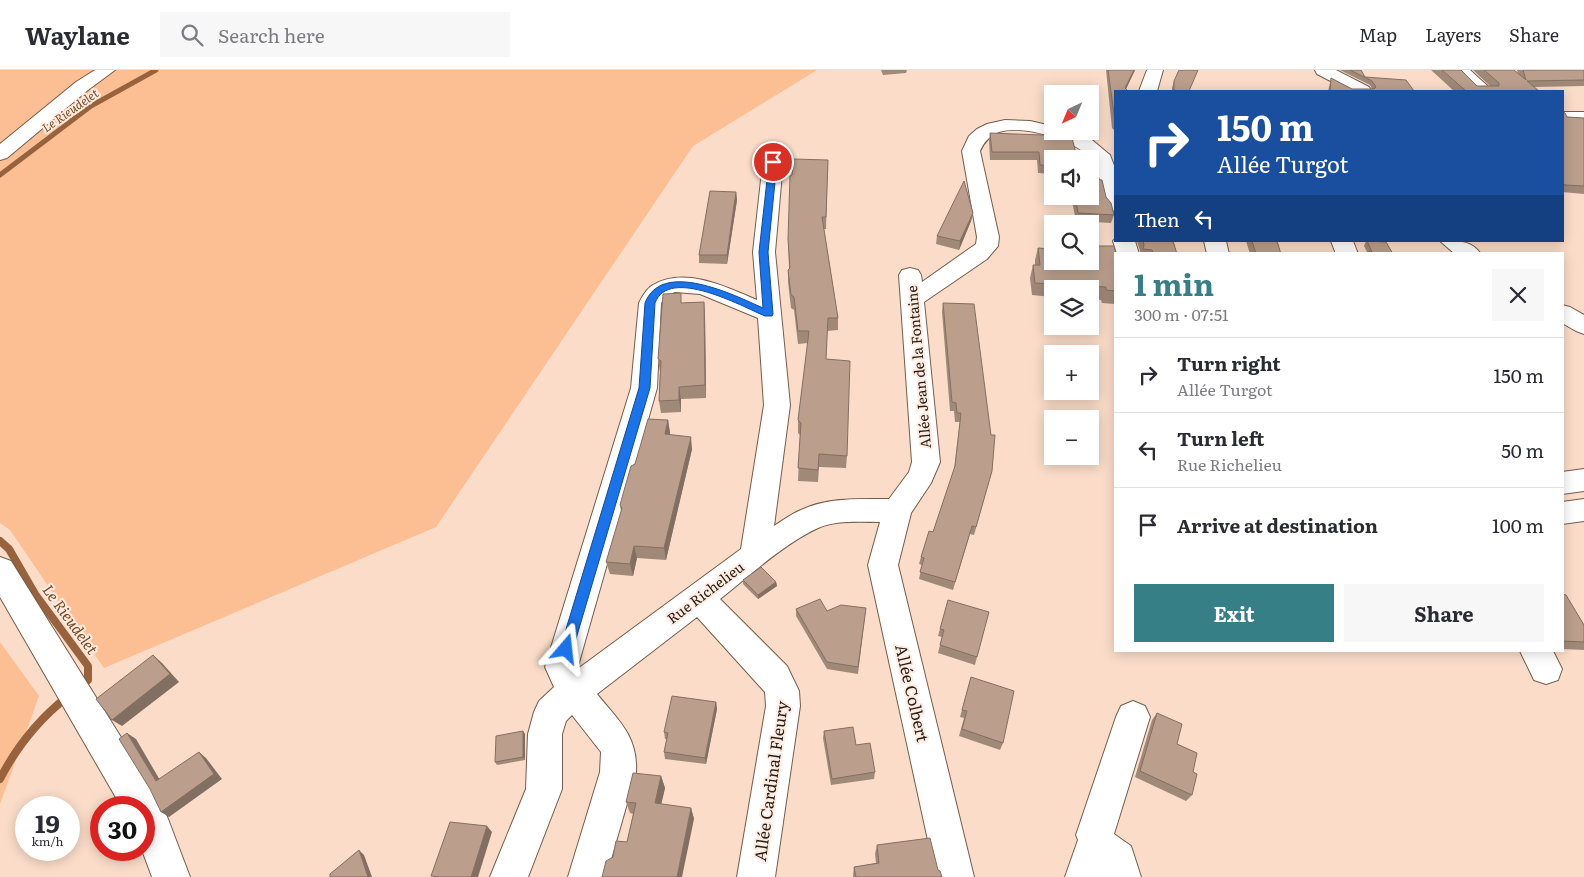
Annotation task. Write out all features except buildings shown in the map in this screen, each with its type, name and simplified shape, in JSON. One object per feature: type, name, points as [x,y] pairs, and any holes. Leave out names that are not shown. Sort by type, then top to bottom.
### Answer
[{"type":"street","points":[[0,154],[82,86],[107,70]]},
{"type":"street","points":[[1148,90],[1155,70]]},
{"type":"street","points":[[1323,70],[1361,90]]},
{"type":"street","points":[[1460,70],[1483,90]]},
{"type":"street","points":[[1564,117],[1584,117]]},
{"type":"street","name":"Allée Jean de la Fontaine","points":[[897,510],[921,476],[926,462],[911,287],[979,254],[987,246],[988,237],[971,151],[974,142],[981,134],[1008,125],[1024,125],[1044,129]]},
{"type":"street","points":[[1075,140],[1085,144],[1103,160],[1114,201]]},
{"type":"street","name":"Rue Richelieu","points":[[509,877],[544,789],[545,734],[551,712],[574,691],[755,555],[777,405],[764,252],[773,162]]},
{"type":"street","points":[[1452,242],[1467,252]]},
{"type":"street","points":[[587,877],[618,772],[619,758],[617,746],[574,691],[561,668],[644,388],[650,303],[653,294],[668,285],[686,284],[730,297],[768,314]]},
{"type":"street","points":[[1564,313],[1584,326]]},
{"type":"street","points":[[1564,483],[1584,480]]},
{"type":"street","points":[[755,555],[811,518],[842,511],[897,510]]},
{"type":"street","name":"Allée Colbert","points":[[897,510],[883,565],[955,877]]},
{"type":"street","points":[[1564,513],[1584,510]]},
{"type":"street","points":[[0,570],[137,796]]},
{"type":"street","name":"Allée Cardinal Fleury","points":[[698,598],[775,677],[782,690],[783,706],[756,877]]},
{"type":"street","points":[[1102,868],[1095,835],[1133,717]]},
{"type":"street","points":[[155,833],[171,877]]},
{"type":"shaded area","points":[[0,70],[817,70],[693,146],[436,527],[104,668],[10,530],[0,523]]},
{"type":"shaded area","points":[[0,642],[39,696],[0,804]]},
{"type":"waterway","name":"Le Rieudelet","points":[[0,175],[91,106],[156,70]]},
{"type":"waterway","name":"Le Rieudelet","points":[[0,541],[9,549],[35,594],[88,666],[88,680],[79,687]]},
{"type":"waterway","name":"Le Rieudelet","points":[[0,779],[29,734],[67,697]]},
{"type":"route","points":[[566,649],[644,388],[650,303],[653,294],[668,285],[686,284],[730,297],[768,314],[764,252],[773,162]]}]
